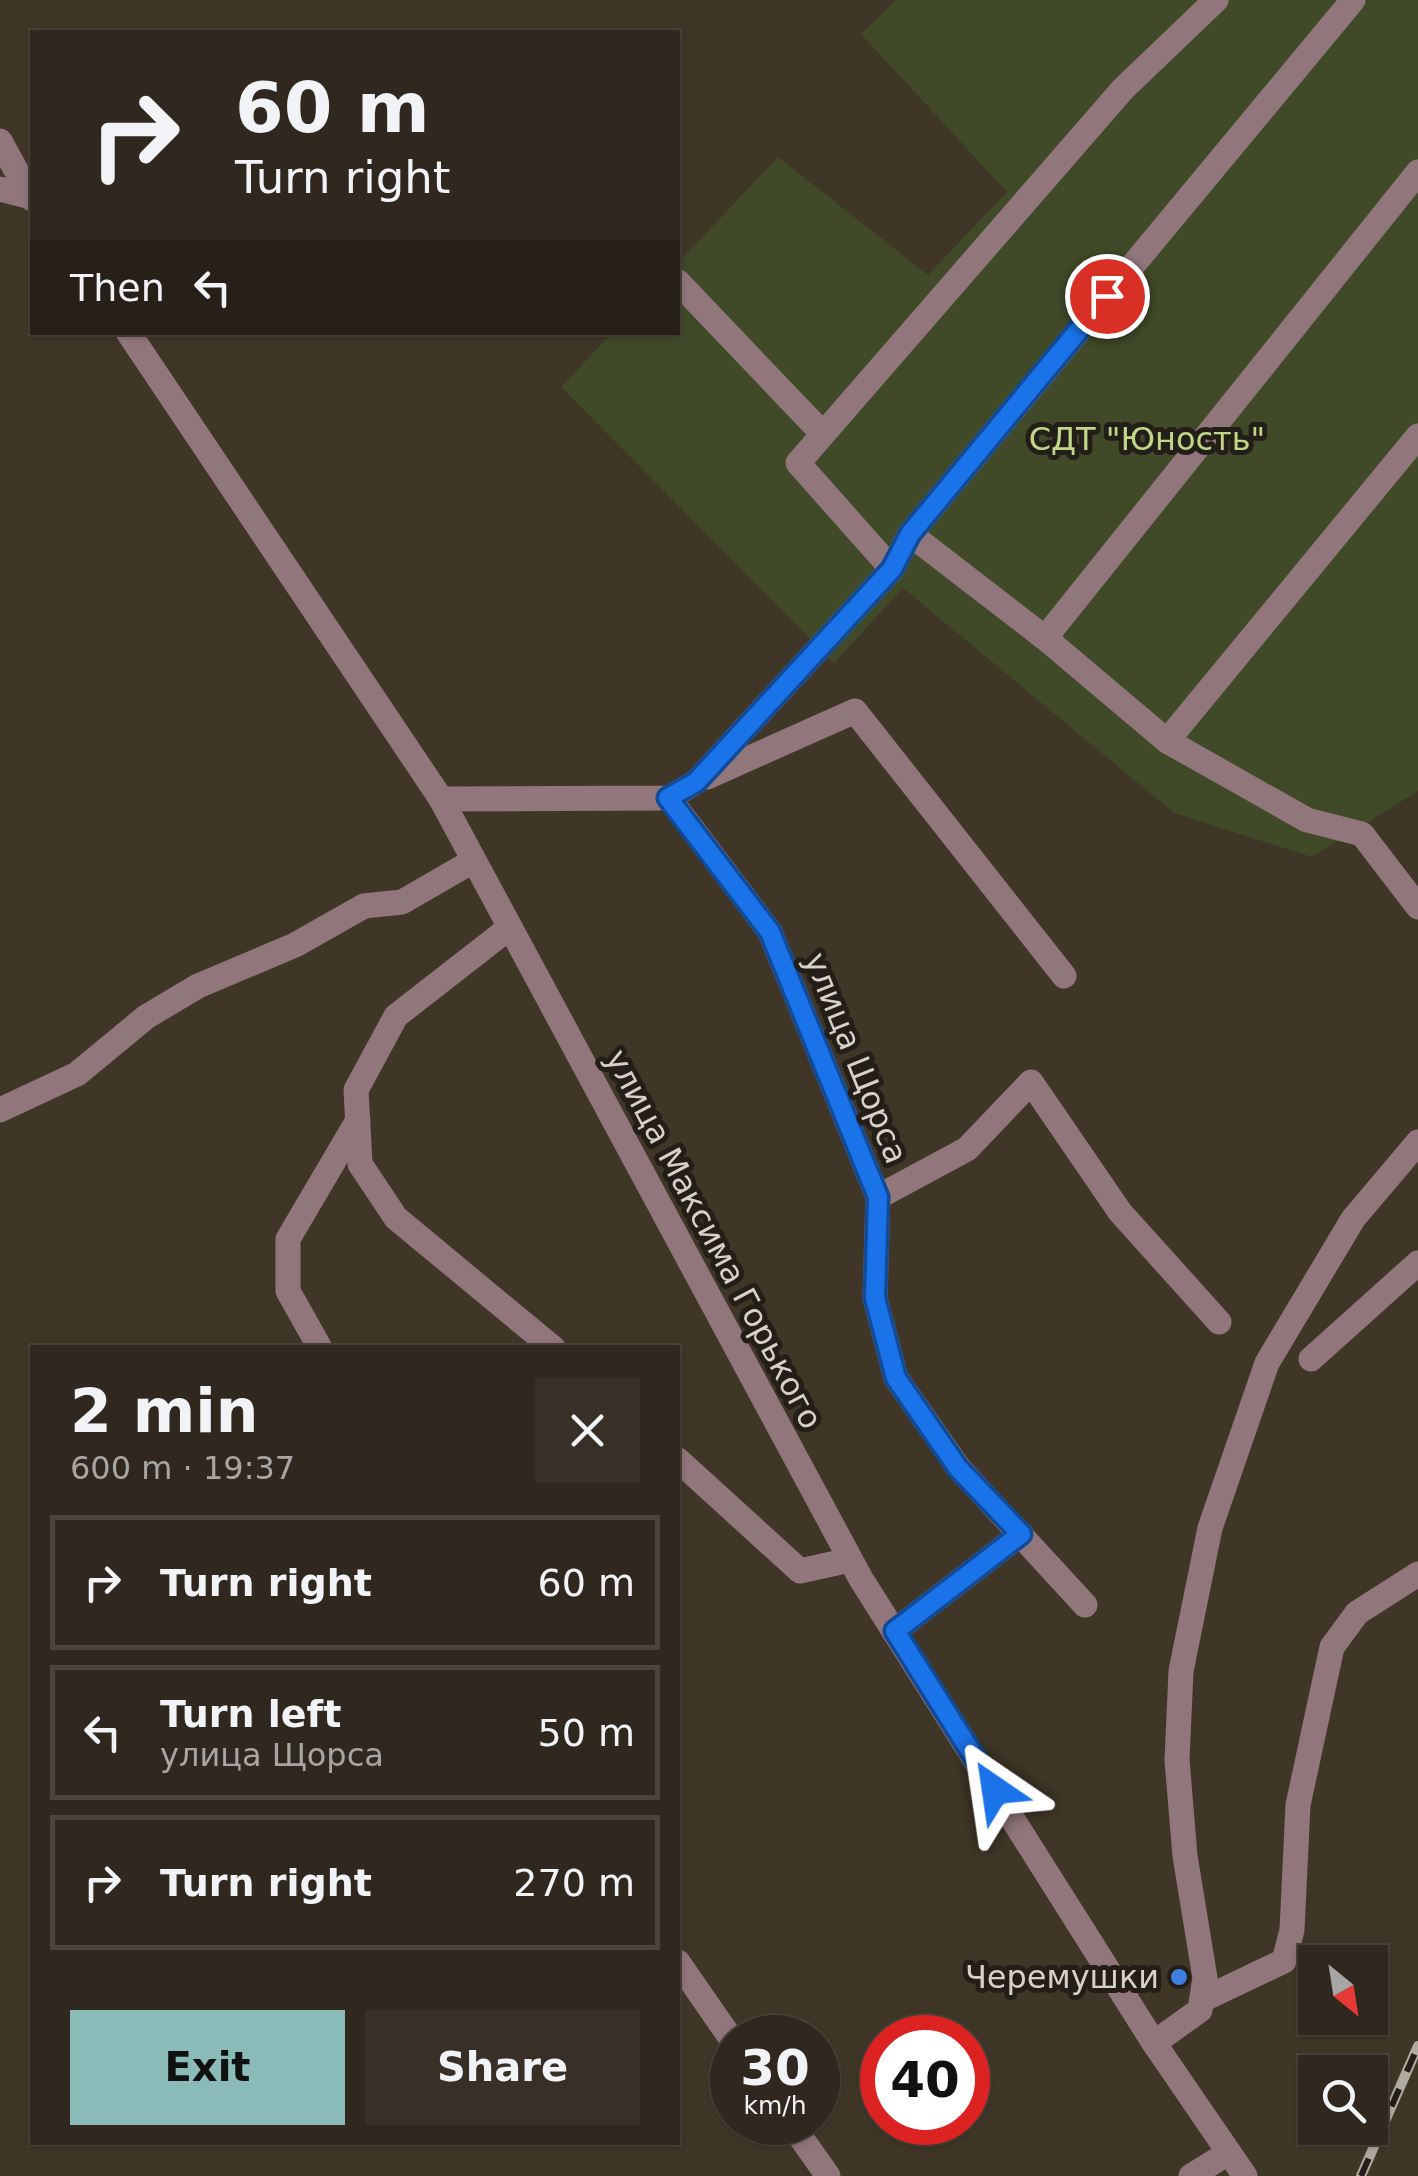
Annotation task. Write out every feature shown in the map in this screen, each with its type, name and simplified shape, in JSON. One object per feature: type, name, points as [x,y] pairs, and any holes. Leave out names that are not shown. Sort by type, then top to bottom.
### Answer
[{"type":"street","points":[[892,569],[798,463],[1123,89],[1216,0]]},
{"type":"street","points":[[696,782],[892,569],[910,534],[1354,0]]},
{"type":"street","points":[[0,141],[30,194]]},
{"type":"street","points":[[1046,638],[1418,172]]},
{"type":"street","points":[[0,189],[30,197]]},
{"type":"street","points":[[680,284],[823,434]]},
{"type":"street","name":"улица Максима Горького","points":[[130,335],[441,800],[850,1560],[1154,2043],[1245,2176]]},
{"type":"street","points":[[1167,741],[1418,436]]},
{"type":"street","points":[[910,534],[1046,638],[1167,741],[1307,820],[1362,834],[1418,907]]},
{"type":"street","points":[[441,800],[668,798],[855,710],[1064,976]]},
{"type":"street","name":"улица Щорса","points":[[668,798],[770,932],[878,1197],[875,1298],[896,1378],[958,1468],[1085,1605]]},
{"type":"street","points":[[0,1110],[78,1074],[146,1017],[198,986],[295,945],[364,906],[402,902],[473,861]]},
{"type":"street","points":[[508,928],[396,1016],[356,1090],[360,1164],[396,1218],[549,1345]]},
{"type":"street","points":[[878,1197],[967,1149],[1031,1082],[1120,1212],[1219,1322]]},
{"type":"street","points":[[318,1345],[288,1291],[288,1239],[358,1120]]},
{"type":"street","points":[[1154,2043],[1200,2010],[1205,1978],[1186,1856],[1177,1760],[1181,1671],[1210,1528],[1267,1364],[1352,1219],[1418,1142]]},
{"type":"street","points":[[1310,1358],[1418,1263]]},
{"type":"street","points":[[680,1462],[800,1571],[850,1560]]},
{"type":"street","points":[[895,1631],[1021,1534]]},
{"type":"street","points":[[1202,2000],[1284,1960],[1292,1930],[1298,1805],[1332,1647],[1357,1613],[1418,1574]]},
{"type":"street","points":[[680,1965],[715,2015]]},
{"type":"street","points":[[806,2145],[828,2176]]},
{"type":"street","points":[[1191,2176],[1228,2153]]},
{"type":"green space","name":"СДТ \"Юность\"","points":[[896,0],[1418,0],[1418,791],[1312,857],[1174,813],[903,588],[834,663],[561,387],[610,335],[680,335],[680,261],[778,157],[928,275],[1007,192],[861,34]]},
{"type":"railway","points":[[1361,2176],[1418,2046]]},
{"type":"place","name":"Черемушки","points":[[1179,1977]]},
{"type":"route","points":[[995,1790],[895,1631],[1021,1534],[958,1468],[896,1378],[875,1298],[878,1197],[839,1110],[770,932],[668,798],[696,782],[892,569],[910,534],[1107,296]]}]
